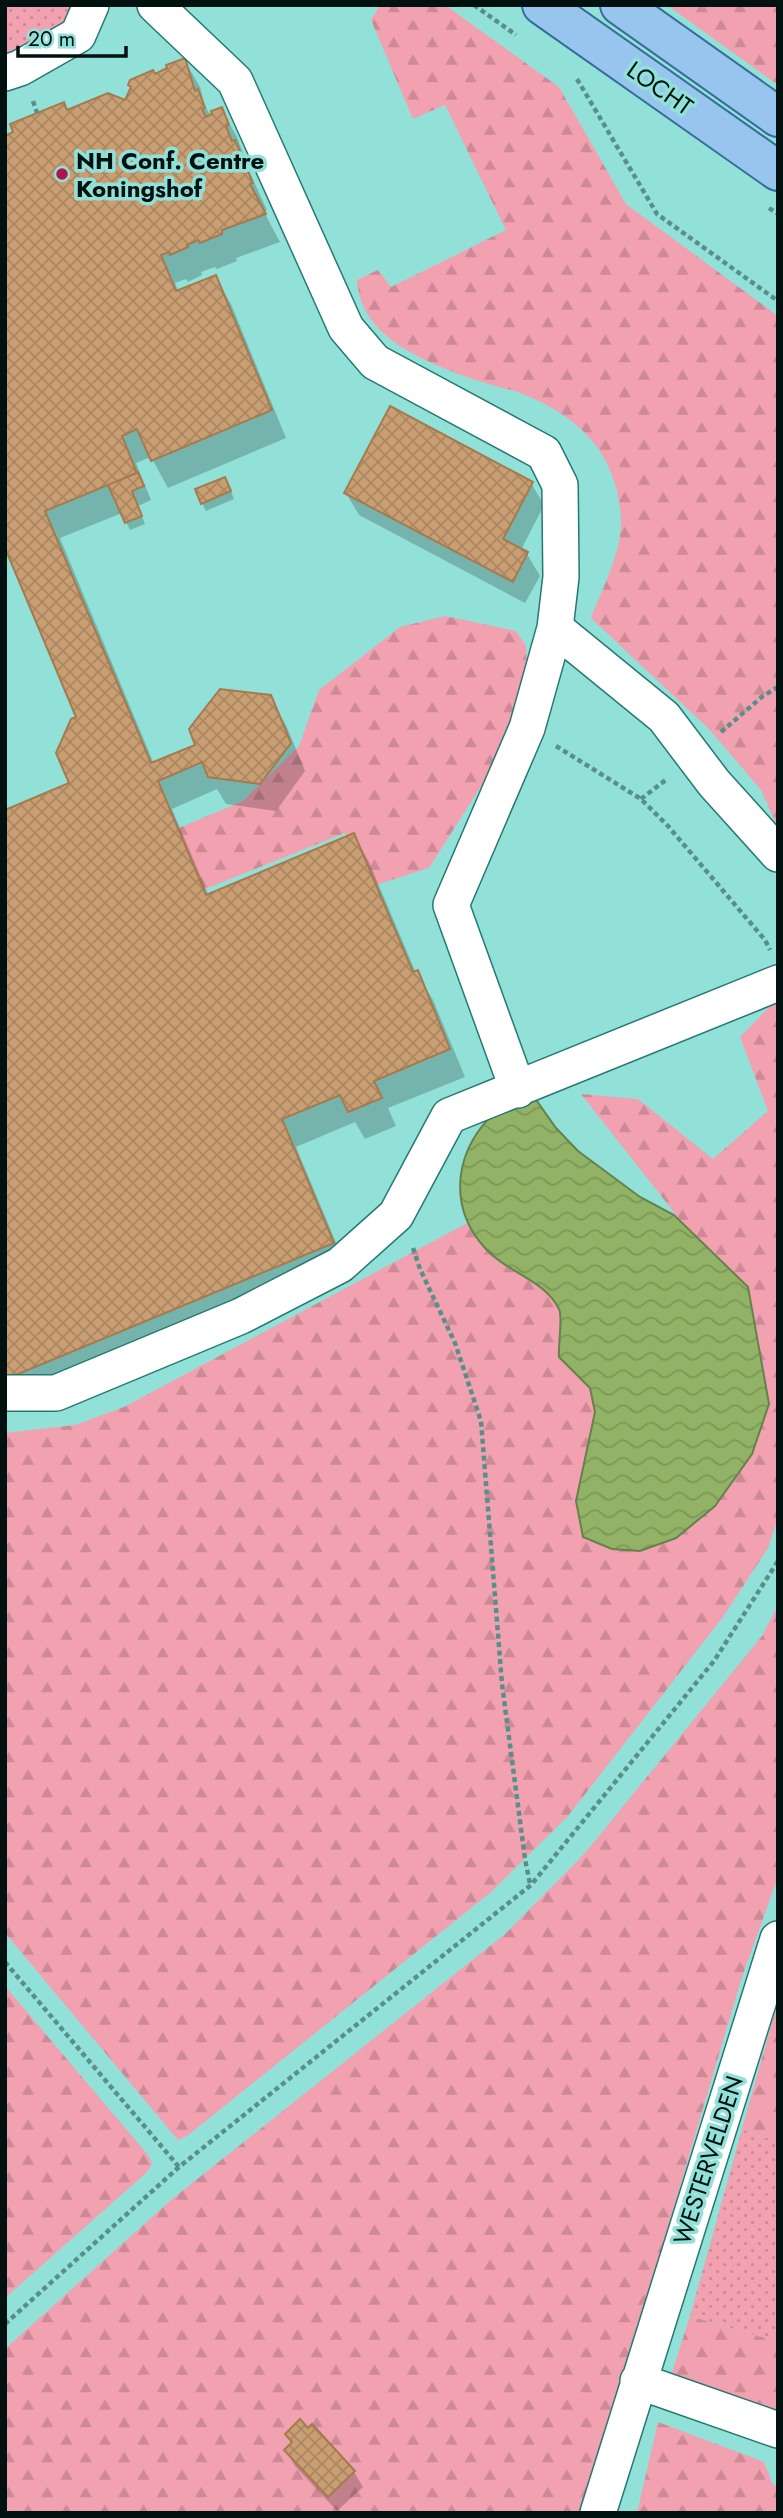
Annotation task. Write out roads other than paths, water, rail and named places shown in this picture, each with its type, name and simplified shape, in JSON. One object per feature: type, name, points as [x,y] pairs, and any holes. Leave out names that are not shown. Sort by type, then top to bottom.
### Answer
[{"type":"main road","name":"LOCHT","points":[[542,5],[778,170]]},
{"type":"main road","name":"LOCHT","points":[[620,5],[778,117]]},
{"type":"street","points":[[5,73],[20,68],[78,36],[91,5]]},
{"type":"street","points":[[155,5],[234,81],[346,328],[375,362],[544,453],[560,485],[561,577],[555,628],[527,728],[451,905],[518,1090]]},
{"type":"street","points":[[555,628],[664,717],[714,783],[778,854]]},
{"type":"street","points":[[5,1393],[57,1393],[241,1316],[340,1265],[396,1215],[449,1116],[518,1090],[776,970]]},
{"type":"street","name":"WESTERVELDEN","points":[[598,2513],[778,1939]]},
{"type":"street","points":[[638,2381],[778,2430]]},
{"type":"water","points":[[532,1094],[556,1128],[578,1151],[640,1197],[674,1215],[748,1287],[769,1404],[752,1454],[715,1506],[676,1538],[640,1551],[612,1549],[583,1537],[576,1501],[595,1412],[590,1388],[559,1357],[560,1313],[552,1299],[535,1283],[494,1257],[473,1231],[465,1213],[461,1176],[472,1141],[498,1110],[510,1102]]},
{"type":"place","name":"NH Conf. Centre Koningshof","points":[[62,174]]}]
